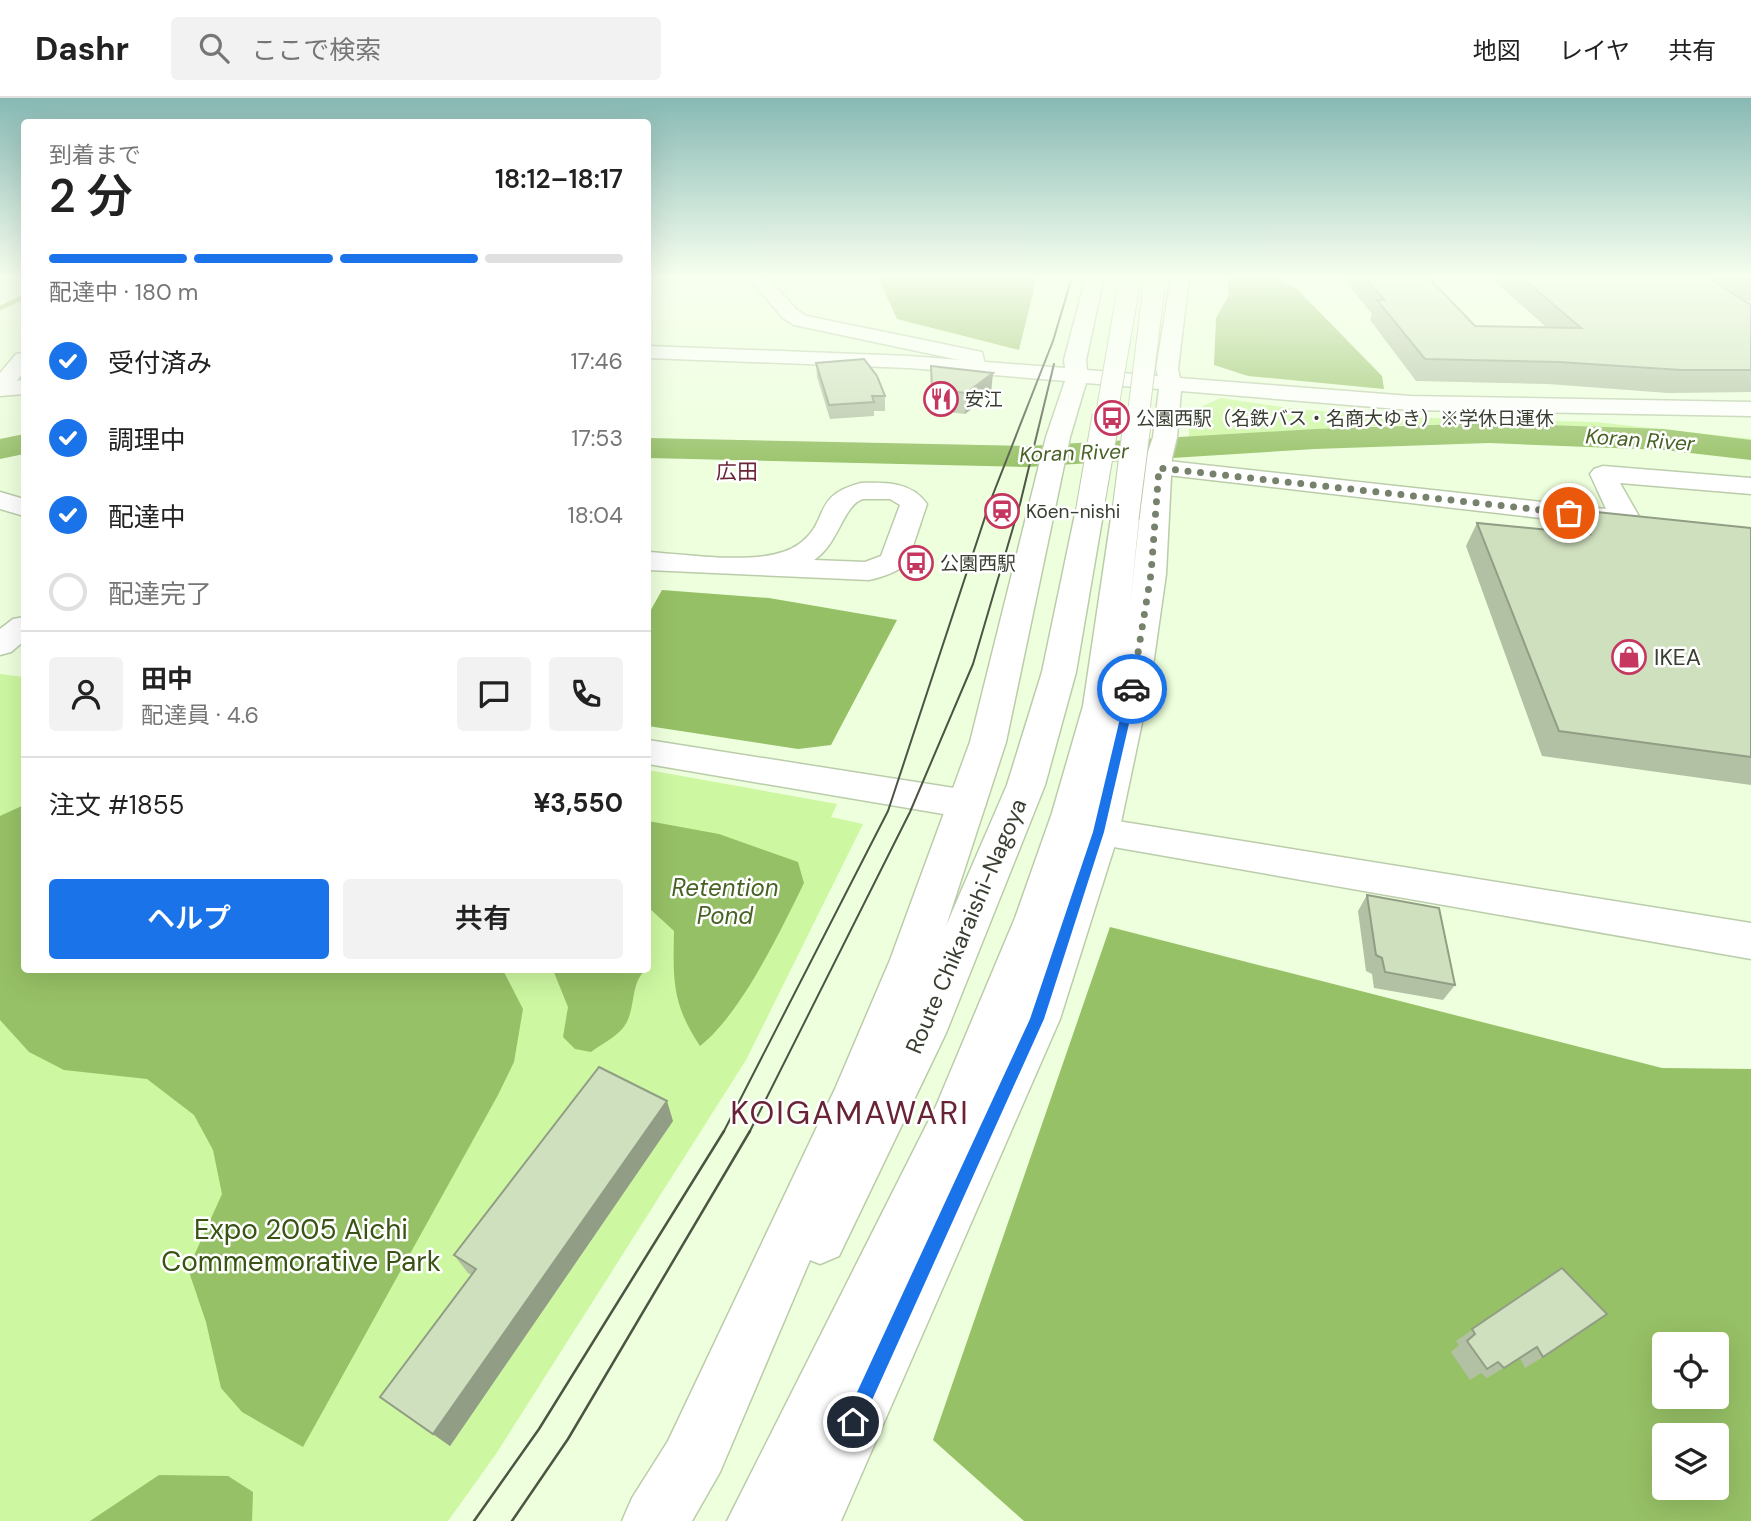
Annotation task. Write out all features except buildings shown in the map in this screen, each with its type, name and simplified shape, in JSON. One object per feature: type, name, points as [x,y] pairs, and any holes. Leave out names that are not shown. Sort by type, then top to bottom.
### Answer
[{"type":"main road","points":[[909,343],[974,357],[975,368]]},
{"type":"main road","points":[[670,1496],[856,1098],[912,960],[988,742],[1054,456],[1077,377],[1075,360],[1079,343]]},
{"type":"main road","name":"Route Chikaraishi-Nagoya","points":[[670,1496],[810,1256],[922,1033],[989,881],[1026,785],[1059,672],[1119,343]]},
{"type":"main road","points":[[760,1521],[905,1231],[955,1119],[1041,900],[1100,704],[1148,343]]},
{"type":"main road","points":[[807,1521],[1037,1019],[1099,832],[1134,680],[1151,574],[1161,454],[1171,383],[1167,369],[1171,343]]},
{"type":"main road","points":[[651,352],[812,356],[1410,402],[1751,409]]},
{"type":"main road","points":[[0,388],[21,363]]},
{"type":"main road","points":[[0,388],[21,387]]},
{"type":"main road","points":[[1161,454],[1637,521],[1603,474],[1751,486]]},
{"type":"main road","points":[[651,566],[753,566],[869,571],[893,561],[914,504],[897,491],[853,491],[842,496],[818,542],[808,552],[753,566]]},
{"type":"main road","points":[[0,500],[21,507]]},
{"type":"main road","points":[[818,542],[819,553],[844,569]]},
{"type":"main road","points":[[0,645],[21,628]]},
{"type":"main road","points":[[651,752],[967,804]]},
{"type":"main road","points":[[1099,832],[1751,941]]},
{"type":"green space","points":[[993,343],[1021,343],[1019,350]]},
{"type":"green space","points":[[1215,343],[1350,343],[1382,376],[1384,389],[1248,376],[1214,365]]},
{"type":"green space","points":[[1221,398],[1296,409],[1396,417],[1596,422],[1751,439],[1751,446],[1622,431],[1493,425],[1379,426],[1189,439],[1189,412]]},
{"type":"green space","name":"Expo 2005 Aichi Commemorative Park","points":[[0,674],[21,677],[21,973],[651,973],[651,771],[837,804],[831,817],[863,824],[746,1060],[496,1454],[448,1521],[0,1521]]},
{"type":"green space","points":[[21,806],[21,973],[505,973],[523,1009],[514,1062],[498,1095],[303,1447],[242,1412],[221,1388],[206,1322],[188,1269],[222,1194],[213,1150],[194,1115],[147,1079],[64,1070],[29,1052],[0,1020],[0,816]]},
{"type":"green space","points":[[1110,927],[1662,1068],[1751,1069],[1751,1521],[1024,1521],[933,1440]]},
{"type":"green space","points":[[554,973],[642,973],[623,1028],[591,1052],[575,1049],[563,1037],[568,1007]]},
{"type":"green space","points":[[159,1475],[228,1476],[253,1492],[252,1521],[90,1521]]},
{"type":"water","points":[[662,590],[769,598],[897,620],[831,745],[798,749],[651,726],[651,610]]},
{"type":"water","name":"Retention Pond","points":[[651,822],[719,834],[798,862],[804,883],[772,947],[730,1014],[700,1046],[684,1017],[676,992],[674,931],[651,910]]},
{"type":"waterway","name":"Koran River","points":[[651,448],[1027,457],[1315,439],[1489,433],[1577,434],[1751,450]]},
{"type":"waterway","name":"Koran River","points":[[0,449],[21,445]]},
{"type":"tram line","points":[[723,1133],[888,811],[990,502],[1052,343]]},
{"type":"tram line","points":[[749,1133],[910,812],[973,664],[1020,504],[1054,364]]},
{"type":"tram line","points":[[474,1521],[539,1429],[724,1131]]},
{"type":"tram line","points":[[512,1521],[568,1439],[750,1131]]},
{"type":"way so far","points":[[1132,689],[1151,574],[1159,468],[1569,513]]},
{"type":"place","name":"安江","points":[[941,399]]},
{"type":"place","name":"公園西駅（名鉄バス・名商大ゆき）※学休日運休","points":[[1112,418]]},
{"type":"place","name":"Kōen-nishi","points":[[1002,511]]},
{"type":"place","name":"公園西駅","points":[[916,563]]},
{"type":"place","name":"IKEA","points":[[1629,657]]},
{"type":"district","name":"広田","points":[[737,472]]},
{"type":"district","name":"KOIGAMAWARI","points":[[850,1113]]},
{"type":"route","points":[[853,1422],[1037,1019],[1099,832],[1132,689]]}]
